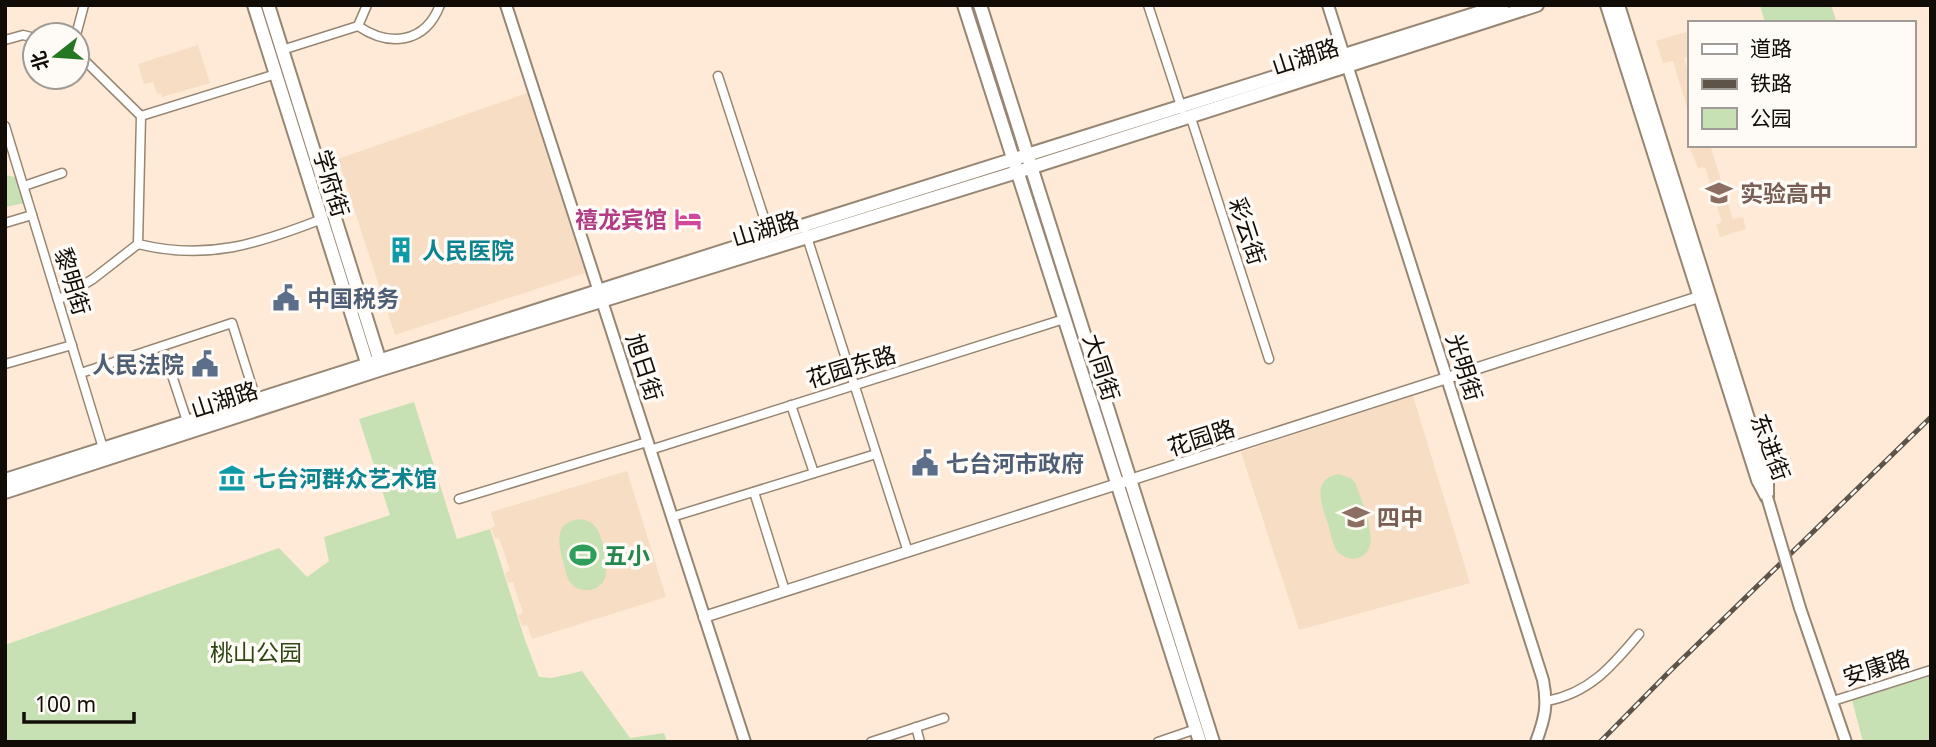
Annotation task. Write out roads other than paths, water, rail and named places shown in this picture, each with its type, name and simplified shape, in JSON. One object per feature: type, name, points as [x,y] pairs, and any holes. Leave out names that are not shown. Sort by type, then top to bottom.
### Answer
[{"type":"main road","name":"学府街","points":[[254,5],[276,74],[297,117],[375,366]]},
{"type":"main road","name":"学府街","points":[[268,5],[282,50],[322,219],[375,366]]},
{"type":"main road","name":"旭日街","points":[[506,5],[744,742]]},
{"type":"main road","name":"大同街","points":[[964,5],[1198,735]]},
{"type":"main road","name":"大同街","points":[[980,5],[1213,742]]},
{"type":"main road","name":"光明街","points":[[1328,5],[1543,680],[1547,701],[1544,723],[1536,742]]},
{"type":"main road","name":"山湖路","points":[[5,492],[375,366],[1185,113],[1503,5]]},
{"type":"main road","name":"山湖路","points":[[1345,60],[1537,5]]},
{"type":"main road","name":"东进街","points":[[1607,5],[1704,295]]},
{"type":"main road","name":"东进街","points":[[1618,5],[1758,480],[1767,497]]},
{"type":"main road","name":"山湖路","points":[[600,295],[770,236],[805,231]]},
{"type":"main road","name":"山湖路","points":[[5,480],[256,398],[375,366]]},
{"type":"main road","points":[[1767,497],[1800,608],[1846,742]]},
{"type":"street","points":[[282,50],[358,26],[367,5]]},
{"type":"street","points":[[358,26],[371,35],[382,38],[407,38],[425,28],[440,5]]},
{"type":"street","name":"彩云街","points":[[1148,5],[1269,359]]},
{"type":"street","points":[[91,66],[142,116],[138,244]]},
{"type":"street","points":[[142,116],[276,74]]},
{"type":"street","points":[[718,76],[770,236]]},
{"type":"street","name":"黎明街","points":[[5,126],[103,448]]},
{"type":"street","points":[[24,186],[62,173]]},
{"type":"street","points":[[5,223],[32,215]]},
{"type":"street","points":[[138,244],[164,250],[230,249],[322,219]]},
{"type":"street","points":[[805,231],[908,552]]},
{"type":"street","points":[[58,300],[93,279],[138,244]]},
{"type":"street","name":"花园路","points":[[704,617],[1704,295]]},
{"type":"street","name":"花园东路","points":[[459,499],[791,405],[1064,319]]},
{"type":"street","points":[[80,373],[232,323],[256,398]]},
{"type":"street","points":[[5,365],[72,345]]},
{"type":"street","points":[[165,354],[187,421]]},
{"type":"street","points":[[791,405],[814,473]]},
{"type":"street","points":[[672,517],[876,454]]},
{"type":"street","points":[[754,492],[786,591]]},
{"type":"street","points":[[1547,701],[1566,698],[1604,674],[1639,634]]},
{"type":"street","name":"安康路","points":[[1833,701],[1931,670]]},
{"type":"street","points":[[871,742],[944,718]]},
{"type":"street","points":[[916,727],[920,742]]},
{"type":"street","points":[[1158,742],[1198,735]]},
{"type":"railway","points":[[1600,742],[1931,417]]},
{"type":"place","name":"实验高中","points":[[1719,193]]},
{"type":"place","name":"禧龙宾馆","points":[[688,219]]},
{"type":"place","name":"人民医院","points":[[401,250]]},
{"type":"place","name":"中国税务","points":[[286,298]]},
{"type":"place","name":"人民法院","points":[[205,364]]},
{"type":"place","name":"七台河市政府","points":[[925,463]]},
{"type":"place","name":"七台河群众艺术馆","points":[[232,478]]},
{"type":"place","name":"四中","points":[[1356,517]]},
{"type":"place","name":"五小","points":[[583,555]]},
{"type":"park label","name":"桃山公园","points":[[256,652]]}]
